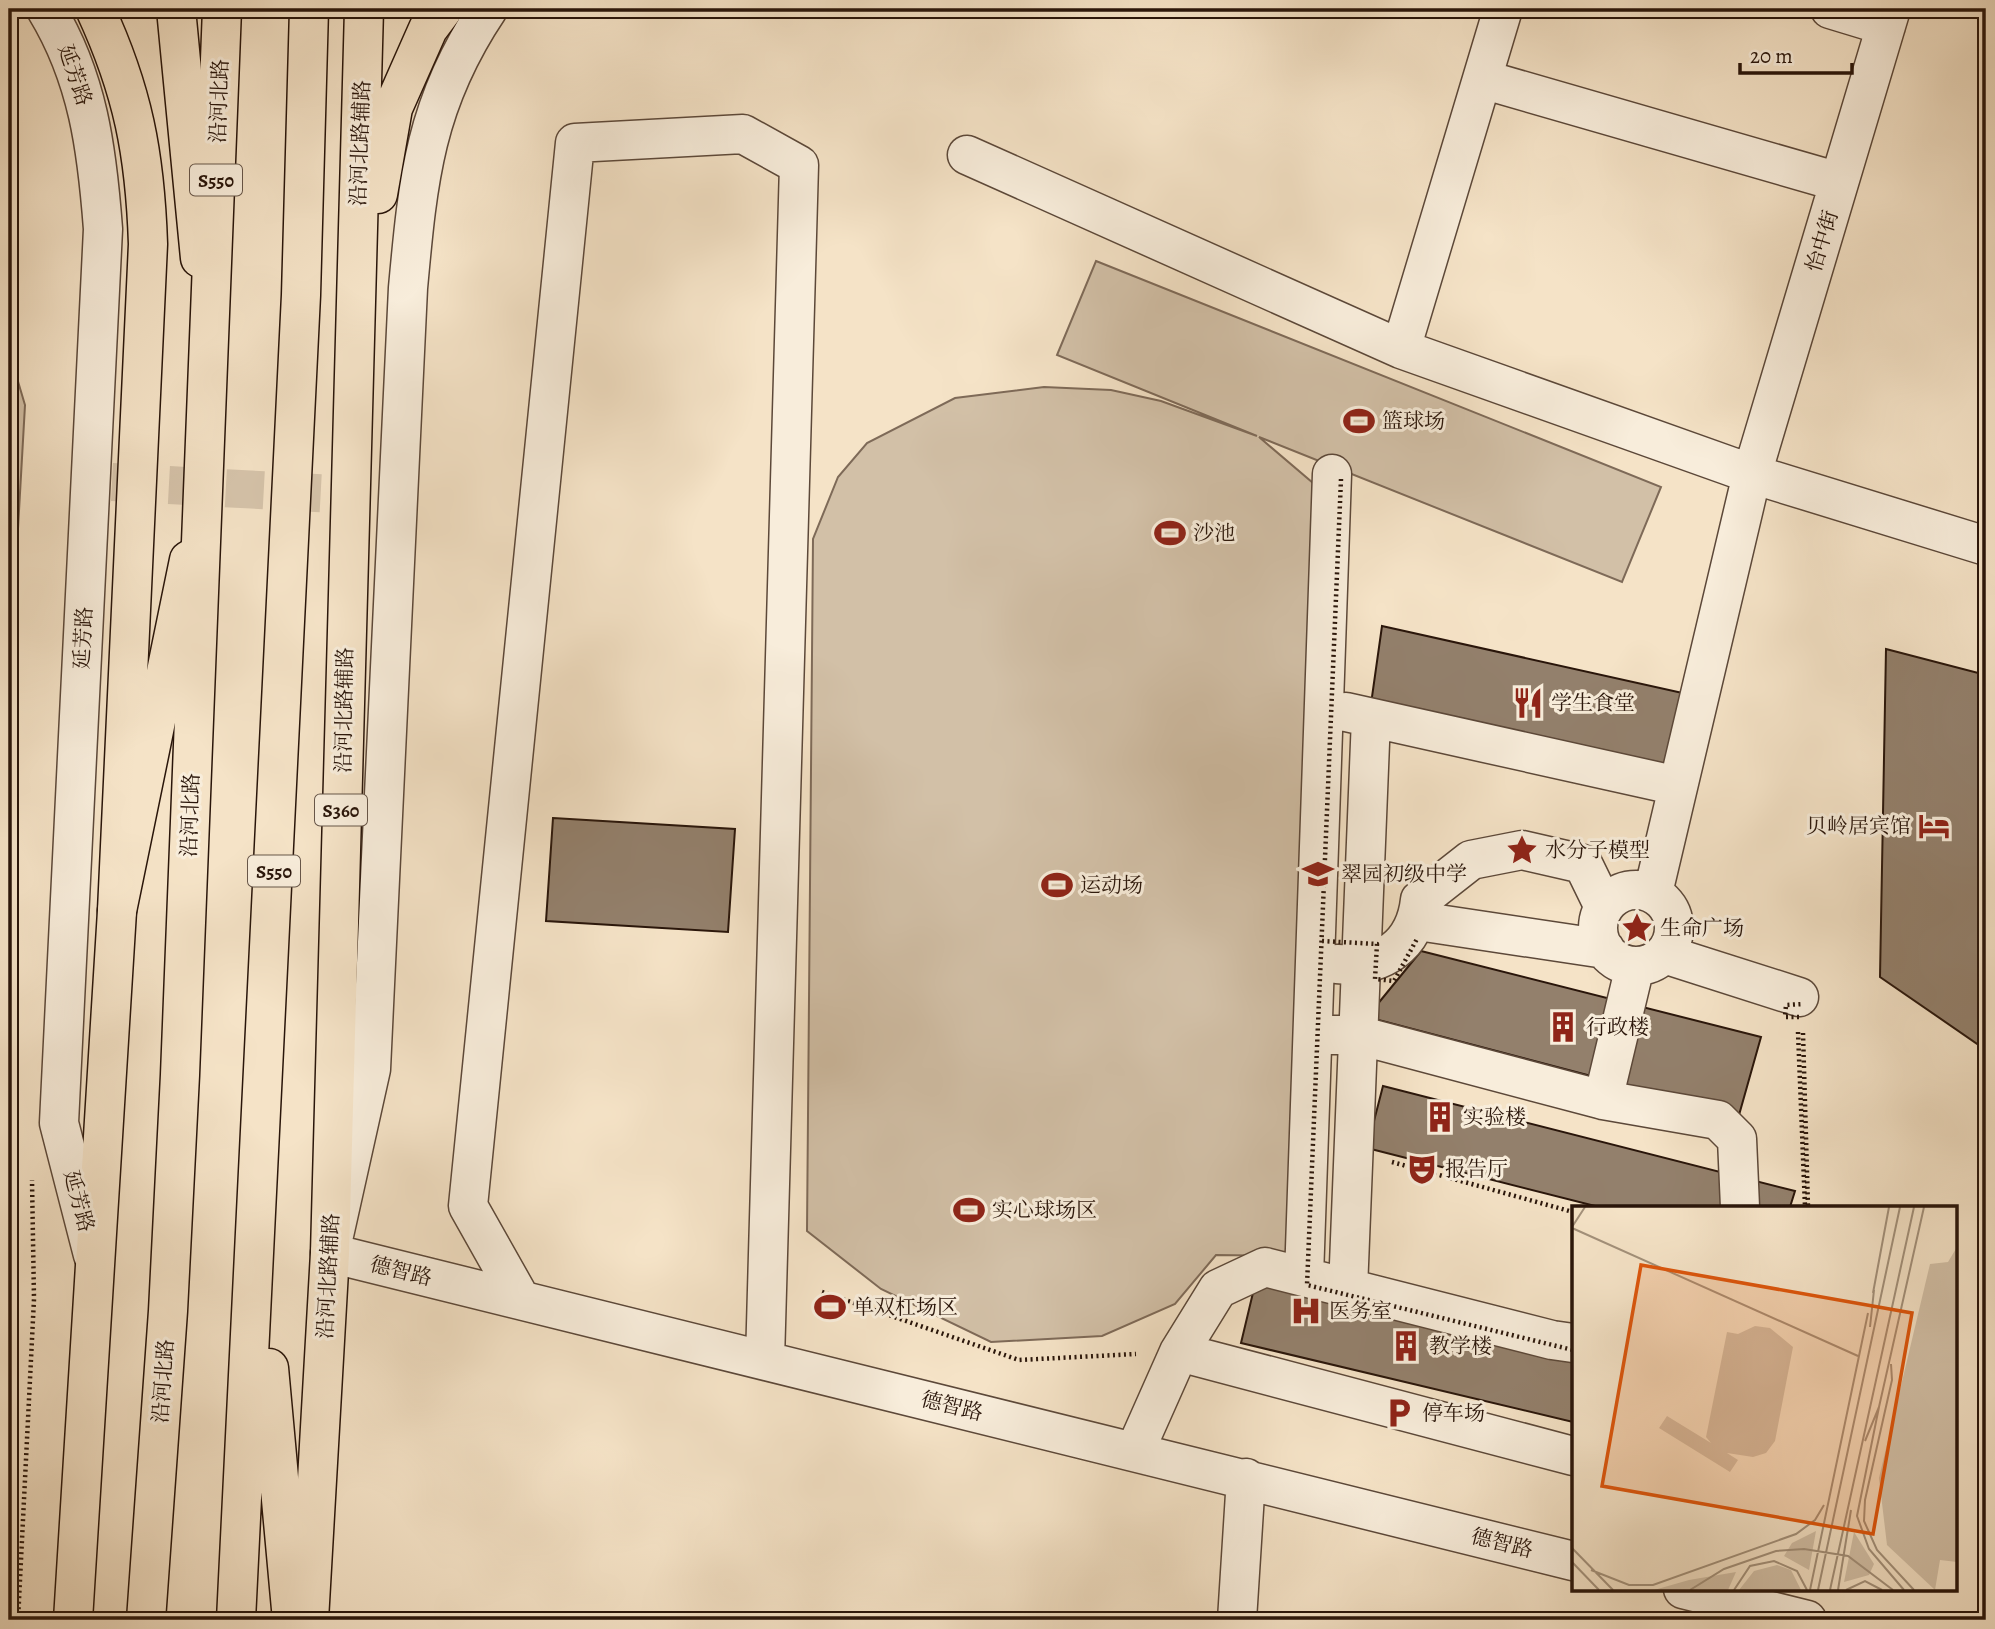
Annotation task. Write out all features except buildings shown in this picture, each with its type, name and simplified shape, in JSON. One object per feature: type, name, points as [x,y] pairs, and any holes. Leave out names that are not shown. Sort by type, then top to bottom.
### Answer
[{"type":"main road","points":[[73,1620],[97,1272],[117,911],[148,244],[145,178],[134,111],[113,47],[95,9]]},
{"type":"main road","points":[[176,9],[209,351]]},
{"type":"main road","name":"沿河北路","points":[[146,1620],[180,1075],[222,9]]},
{"type":"main road","name":"S550","points":[[236,1620],[257,1235],[309,9]]},
{"type":"main road","points":[[306,122],[328,9]]},
{"type":"main road","name":"沿河北路辅路","points":[[309,1620],[330,1253],[364,9]]},
{"type":"main road","points":[[354,337],[393,108],[428,29],[443,9]]},
{"type":"main road","points":[[117,911],[203,496]]},
{"type":"main road","points":[[257,1235],[292,1620]]},
{"type":"street","name":"延芳路","points":[[46,9],[60,32],[79,79],[94,136],[102,242],[102,481],[59,1123],[97,1272]]},
{"type":"street","points":[[330,1253],[371,1069],[384,497],[408,288],[416,191],[435,110],[466,42],[488,9]]},
{"type":"street","points":[[1401,349],[1503,9]]},
{"type":"street","points":[[1830,9],[1889,17]]},
{"type":"street","name":"怡中街","points":[[1653,893],[1752,474],[1889,17]]},
{"type":"street","points":[[1482,79],[1839,181]]},
{"type":"street","points":[[521,1300],[468,1206],[575,143],[743,134],[799,165],[765,1360]]},
{"type":"street","points":[[967,155],[1401,349],[1752,474],[1986,546]]},
{"type":"street","points":[[1304,1277],[1312,1034],[1319,951],[1323,708],[1336,477]]},
{"type":"street","points":[[1323,708],[1678,786]]},
{"type":"street","points":[[1348,1289],[1371,718]]},
{"type":"street","points":[[1319,951],[1361,966],[1391,955],[1418,929],[1420,900],[1471,860],[1522,850],[1583,864],[1604,907]]},
{"type":"street","points":[[1631,889],[1653,893],[1670,909],[1674,921],[1671,944],[1635,956],[1597,928],[1604,907],[1620,892],[1631,889]]},
{"type":"street","points":[[1418,929],[1635,956],[1799,1015]]},
{"type":"street","points":[[1603,1100],[1635,956]]},
{"type":"street","points":[[1312,1034],[1358,1035],[1603,1100],[1718,1120],[1737,1139],[1740,1206]]},
{"type":"street","name":"德智路","points":[[330,1253],[1247,1478],[1572,1561]]},
{"type":"street","points":[[1135,1451],[1179,1352],[1218,1289],[1265,1266],[1348,1289],[1572,1343]]},
{"type":"street","points":[[1179,1352],[1572,1456]]},
{"type":"street","points":[[1237,1620],[1247,1478]]},
{"type":"street","points":[[1692,1590],[1807,1620]]},
{"type":"path","points":[[1336,477],[1307,1285],[1572,1350]]},
{"type":"path","points":[[1319,951],[1377,944],[1375,979],[1394,981],[1418,929]]},
{"type":"path","points":[[1786,1004],[1802,1004],[1807,1206],[1799,1015],[1786,1017],[1786,1004]]},
{"type":"path","points":[[1309,1144],[1353,1151],[1572,1212]]},
{"type":"path","points":[[822,1292],[1018,1360],[1179,1352]]},
{"type":"shaded area","name":"运动场","points":[[1096,261],[1661,487],[1622,582],[1259,437],[1313,483],[1294,1256],[1216,1255],[1175,1304],[1102,1336],[991,1342],[881,1289],[807,1231],[813,539],[838,477],[867,443],[955,398],[1044,387],[1111,390],[1161,401],[1257,436],[1057,355]]},
{"type":"shaded area","points":[[9,351],[25,405],[9,687]]},
{"type":"tunnel","points":[[112,482],[370,496]]},
{"type":"place","name":"篮球场","points":[[1359,421]]},
{"type":"place","name":"沙池","points":[[1170,533]]},
{"type":"place","name":"学生食堂","points":[[1528,703]]},
{"type":"place","name":"贝岭居宾馆","points":[[1934,826]]},
{"type":"place","name":"水分子模型","points":[[1522,850]]},
{"type":"place","name":"翠园初级中学","points":[[1318,874]]},
{"type":"place","name":"运动场","points":[[1057,885]]},
{"type":"place","name":"生命广场","points":[[1637,928]]},
{"type":"place","name":"行政楼","points":[[1563,1027]]},
{"type":"place","name":"实验楼","points":[[1440,1117]]},
{"type":"place","name":"报告厅","points":[[1422,1169]]},
{"type":"place","name":"实心球场区","points":[[969,1210]]},
{"type":"place","name":"单双杠场区","points":[[830,1307]]},
{"type":"place","name":"医务室","points":[[1306,1311]]},
{"type":"place","name":"教学楼","points":[[1406,1346]]},
{"type":"place","name":"停车场","points":[[1399,1413]]}]
